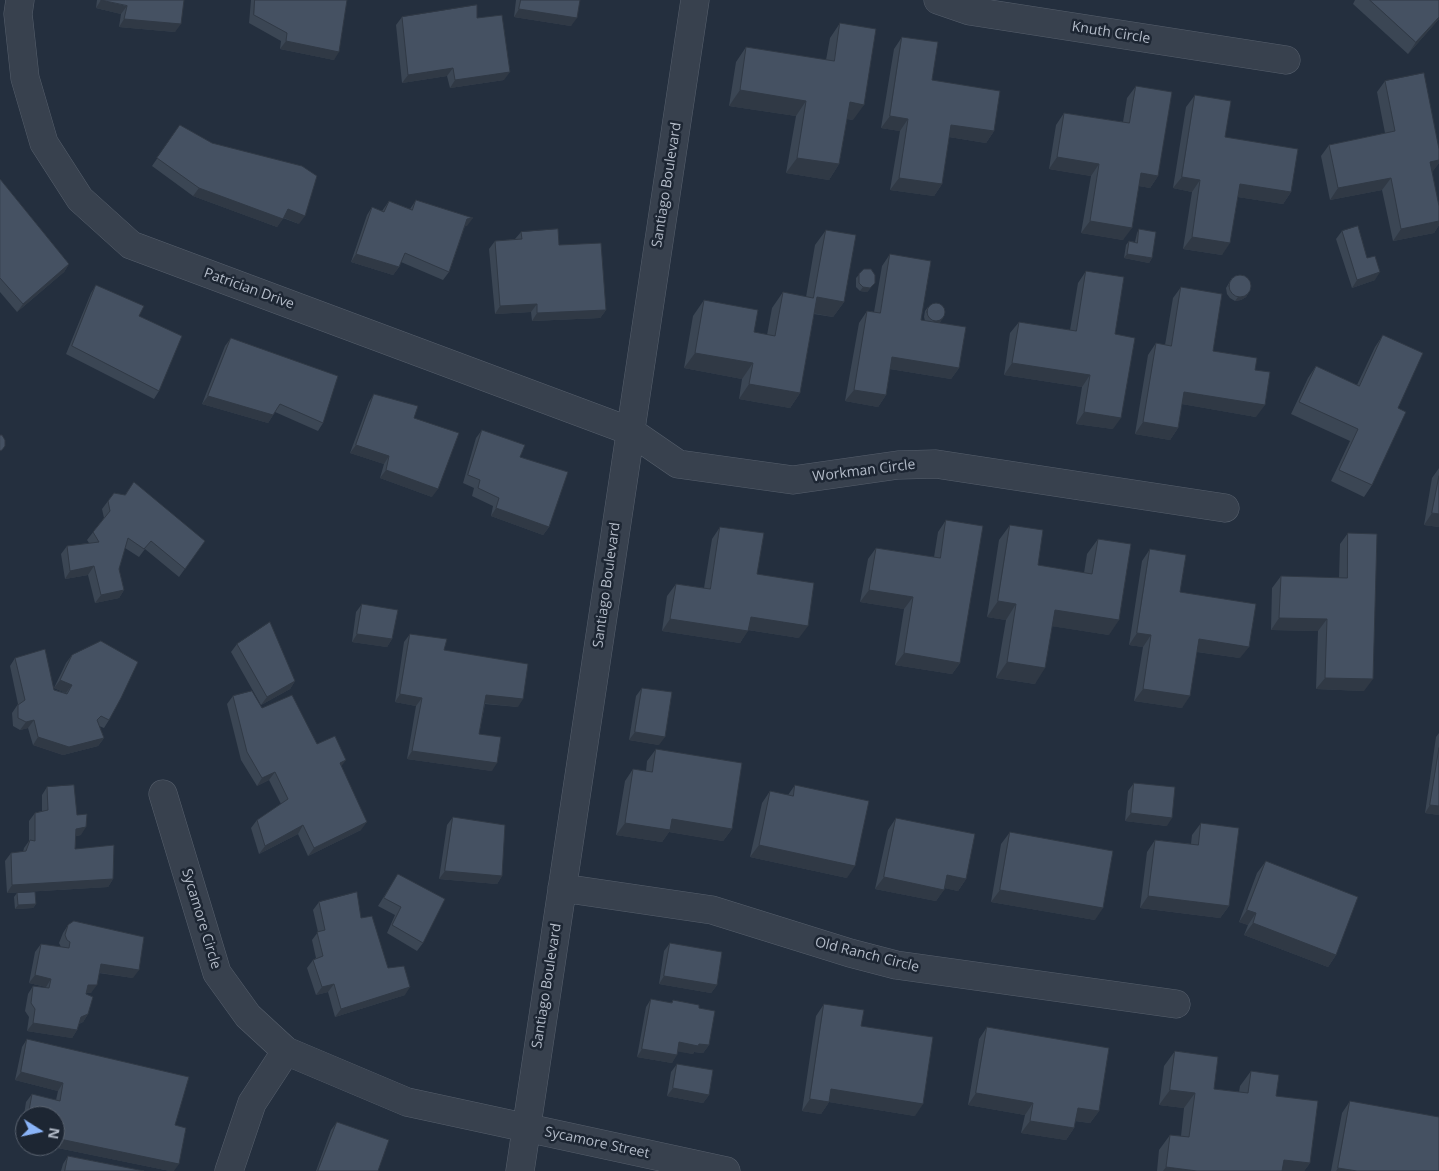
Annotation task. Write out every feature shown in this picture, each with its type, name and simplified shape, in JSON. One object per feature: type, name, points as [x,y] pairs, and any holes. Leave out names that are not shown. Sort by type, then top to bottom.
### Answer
[{"type":"street","name":"Patrician Drive","points":[[20,0],[18,14],[25,78],[44,143],[80,199],[131,245],[630,431]]},
{"type":"street","name":"Santiago Boulevard","points":[[520,1171],[695,0]]},
{"type":"street","name":"Knuth Circle","points":[[938,0],[970,11],[1286,60]]},
{"type":"street","name":"Workman Circle","points":[[630,431],[678,464],[794,480],[898,465],[936,464],[1225,508]]},
{"type":"street","name":"Sycamore Circle","points":[[163,794],[217,973],[248,1016],[286,1051],[407,1102],[526,1128]]},
{"type":"street","name":"Old Ranch Circle","points":[[562,888],[712,910],[850,953],[896,965],[1176,1004]]},
{"type":"street","points":[[229,1171],[252,1103],[286,1051]]},
{"type":"street","name":"Sycamore Street","points":[[526,1128],[726,1171]]},
{"type":"building","points":[[101,0],[184,0],[181,24],[124,19],[127,6]]},
{"type":"building","points":[[255,0],[347,0],[339,52],[286,41],[287,33],[254,15]]},
{"type":"building","points":[[521,0],[580,0],[577,18],[519,9]]},
{"type":"building","points":[[1370,0],[1439,0],[1439,17],[1416,42]]},
{"type":"building","points":[[477,5],[477,18],[502,15],[510,72],[455,80],[453,68],[408,75],[402,17]]},
{"type":"building","points":[[840,23],[876,29],[864,105],[850,102],[839,164],[797,158],[806,101],[740,90],[746,47],[834,61]]},
{"type":"building","points":[[902,37],[938,42],[932,80],[1000,91],[994,131],[951,125],[942,184],[899,178],[908,119],[890,116]]},
{"type":"building","points":[[1424,73],[1439,149],[1439,160],[1430,162],[1439,206],[1439,221],[1401,229],[1391,178],[1338,188],[1329,145],[1395,131],[1385,81]]},
{"type":"building","points":[[1136,86],[1172,92],[1158,176],[1141,173],[1132,228],[1090,221],[1099,164],[1057,157],[1064,113],[1129,123]]},
{"type":"building","points":[[1195,95],[1231,101],[1225,137],[1298,149],[1291,192],[1240,184],[1230,243],[1192,237],[1200,180],[1182,177]]},
{"type":"building","points":[[180,125],[212,143],[302,166],[317,176],[305,216],[288,209],[283,219],[199,188],[157,158]]},
{"type":"building","points":[[0,179],[69,264],[23,304],[0,278]]},
{"type":"building","points":[[416,200],[473,218],[467,219],[449,272],[405,253],[399,267],[356,254],[372,207],[384,212],[389,201],[412,210]]},
{"type":"building","points":[[1358,226],[1367,258],[1375,256],[1380,272],[1357,280],[1342,231]]},
{"type":"building","points":[[558,229],[559,245],[601,243],[606,310],[537,313],[537,304],[500,306],[495,241],[522,239],[521,232]]},
{"type":"building","points":[[1139,229],[1156,232],[1152,258],[1127,254],[1129,241],[1137,243]]},
{"type":"building","points":[[826,230],[856,235],[844,302],[817,297],[800,393],[749,384],[753,363],[695,353],[704,300],[758,310],[754,332],[775,336],[783,292],[813,298]]},
{"type":"building","points":[[890,254],[931,261],[921,320],[966,327],[959,368],[892,357],[886,395],[854,390],[867,311],[880,313]]},
{"type":"building","points":[[864,269],[871,269],[875,275],[875,283],[870,288],[863,287],[859,283],[859,274]]},
{"type":"building","points":[[1086,271],[1124,277],[1115,334],[1135,338],[1121,418],[1084,412],[1090,375],[1012,363],[1019,322],[1076,331]]},
{"type":"building","points":[[1240,275],[1248,278],[1251,286],[1248,294],[1240,297],[1232,294],[1229,286],[1232,278]]},
{"type":"building","points":[[96,285],[144,306],[139,316],[182,336],[159,391],[72,346]]},
{"type":"building","points":[[1181,287],[1222,294],[1213,351],[1257,358],[1255,370],[1270,372],[1265,405],[1184,392],[1178,428],[1143,422],[1156,343],[1171,346]]},
{"type":"building","points":[[932,303],[940,303],[945,308],[943,319],[932,321],[927,316],[927,308]]},
{"type":"building","points":[[1383,335],[1423,353],[1398,408],[1406,412],[1372,485],[1339,470],[1358,429],[1299,402],[1316,366],[1359,386]]},
{"type":"building","points":[[231,338],[338,376],[323,423],[280,404],[273,415],[208,396]]},
{"type":"building","points":[[374,394],[418,406],[414,418],[459,433],[438,489],[386,470],[389,456],[356,445]]},
{"type":"building","points":[[482,430],[525,445],[520,457],[568,472],[549,527],[496,508],[499,498],[478,488],[480,480],[468,475]]},
{"type":"building","points":[[0,435],[5,440],[5,446],[0,451]]},
{"type":"building","points":[[1439,476],[1439,514],[1432,513]]},
{"type":"building","points":[[134,482],[205,541],[185,569],[151,541],[144,549],[128,538],[119,569],[124,590],[101,595],[94,566],[70,571],[67,546],[99,542],[93,532],[110,511],[108,501],[114,493],[125,495]]},
{"type":"building","points":[[946,520],[983,526],[960,663],[904,653],[913,597],[869,590],[876,548],[940,558]]},
{"type":"building","points":[[1010,525],[1043,530],[1038,565],[1092,574],[1098,539],[1131,544],[1119,620],[1055,610],[1045,668],[1007,662],[1016,604],[998,601]]},
{"type":"building","points":[[720,527],[764,533],[757,574],[814,583],[808,626],[751,617],[748,631],[670,619],[676,584],[710,589]]},
{"type":"building","points":[[1348,533],[1377,534],[1373,679],[1325,678],[1327,619],[1279,618],[1281,576],[1347,578]]},
{"type":"building","points":[[1150,549],[1186,555],[1180,592],[1256,604],[1249,647],[1199,639],[1190,696],[1143,689],[1151,635],[1137,633]]},
{"type":"building","points":[[362,604],[398,610],[392,639],[357,634]]},
{"type":"building","points":[[270,622],[295,681],[267,697],[237,644]]},
{"type":"building","points":[[410,634],[447,639],[444,650],[528,664],[523,699],[486,695],[479,734],[501,737],[497,763],[412,751],[422,698],[400,694]]},
{"type":"building","points":[[101,641],[138,662],[109,720],[101,716],[97,720],[104,738],[69,747],[38,737],[34,720],[26,722],[18,718],[18,705],[25,700],[15,658],[45,649],[54,690],[67,694],[72,685],[60,680],[72,655]]},
{"type":"building","points":[[642,688],[672,692],[665,737],[635,732]]},
{"type":"building","points":[[252,691],[262,708],[292,695],[317,744],[335,736],[346,760],[340,763],[367,822],[314,848],[303,825],[265,846],[257,820],[288,799],[275,772],[262,778],[247,752],[233,696]]},
{"type":"building","points":[[1439,748],[1439,806],[1430,805]]},
{"type":"building","points":[[656,749],[742,763],[732,829],[672,819],[670,830],[625,823],[633,769],[652,772]]},
{"type":"building","points":[[1134,783],[1175,787],[1172,818],[1131,813]]},
{"type":"building","points":[[74,785],[77,815],[87,814],[86,827],[76,829],[75,849],[114,845],[113,879],[12,885],[11,853],[26,851],[30,840],[35,841],[35,813],[48,810],[47,787]]},
{"type":"building","points":[[795,785],[869,801],[855,866],[759,845],[770,791],[793,796]]},
{"type":"building","points":[[453,817],[505,825],[502,876],[445,871]]},
{"type":"building","points":[[896,818],[975,834],[966,879],[947,875],[944,890],[884,877]]},
{"type":"building","points":[[1201,823],[1239,828],[1229,906],[1148,896],[1155,840],[1198,845]]},
{"type":"building","points":[[1010,832],[1113,851],[1103,908],[1000,890]]},
{"type":"building","points":[[1266,861],[1358,897],[1336,955],[1253,923],[1256,913],[1247,910]]},
{"type":"building","points":[[398,874],[445,899],[423,943],[392,925],[401,907],[384,898]]},
{"type":"building","points":[[35,892],[36,904],[18,905],[17,893]]},
{"type":"building","points":[[357,892],[361,918],[372,916],[388,968],[404,966],[410,987],[341,1009],[334,984],[322,987],[313,960],[323,956],[317,932],[325,930],[319,902]]},
{"type":"building","points":[[74,921],[144,937],[139,970],[101,964],[97,985],[88,985],[86,994],[93,997],[88,1014],[81,1017],[77,1030],[33,1023],[35,1009],[31,1003],[33,986],[49,988],[51,979],[35,975],[41,944],[69,948],[70,942],[65,935],[68,925]]},
{"type":"building","points":[[670,943],[722,952],[717,985],[664,976]]},
{"type":"building","points":[[651,999],[672,1003],[673,1000],[699,1005],[699,1008],[715,1011],[709,1045],[699,1044],[698,1046],[679,1042],[677,1055],[642,1049]]},
{"type":"building","points":[[824,1004],[864,1010],[861,1026],[933,1037],[923,1104],[831,1089],[829,1102],[810,1099]]},
{"type":"building","points":[[987,1027],[1109,1048],[1099,1111],[1078,1108],[1074,1128],[1030,1121],[1033,1103],[976,1093]]},
{"type":"building","points":[[27,1039],[189,1077],[175,1125],[186,1128],[179,1164],[65,1140],[65,1106],[30,1106],[32,1094],[60,1101],[63,1083],[21,1072]]},
{"type":"building","points":[[1175,1051],[1218,1057],[1214,1089],[1248,1093],[1251,1071],[1279,1075],[1276,1096],[1318,1101],[1310,1163],[1284,1160],[1282,1171],[1197,1171],[1166,1167],[1170,1135],[1189,1137],[1195,1093],[1170,1090]]},
{"type":"building","points":[[677,1064],[713,1070],[709,1095],[673,1088]]},
{"type":"building","points":[[1350,1101],[1439,1117],[1439,1171],[1357,1171],[1338,1168]]},
{"type":"building","points":[[337,1122],[389,1140],[378,1171],[318,1171]]},
{"type":"building","points":[[68,1156],[144,1171],[65,1171]]}]
